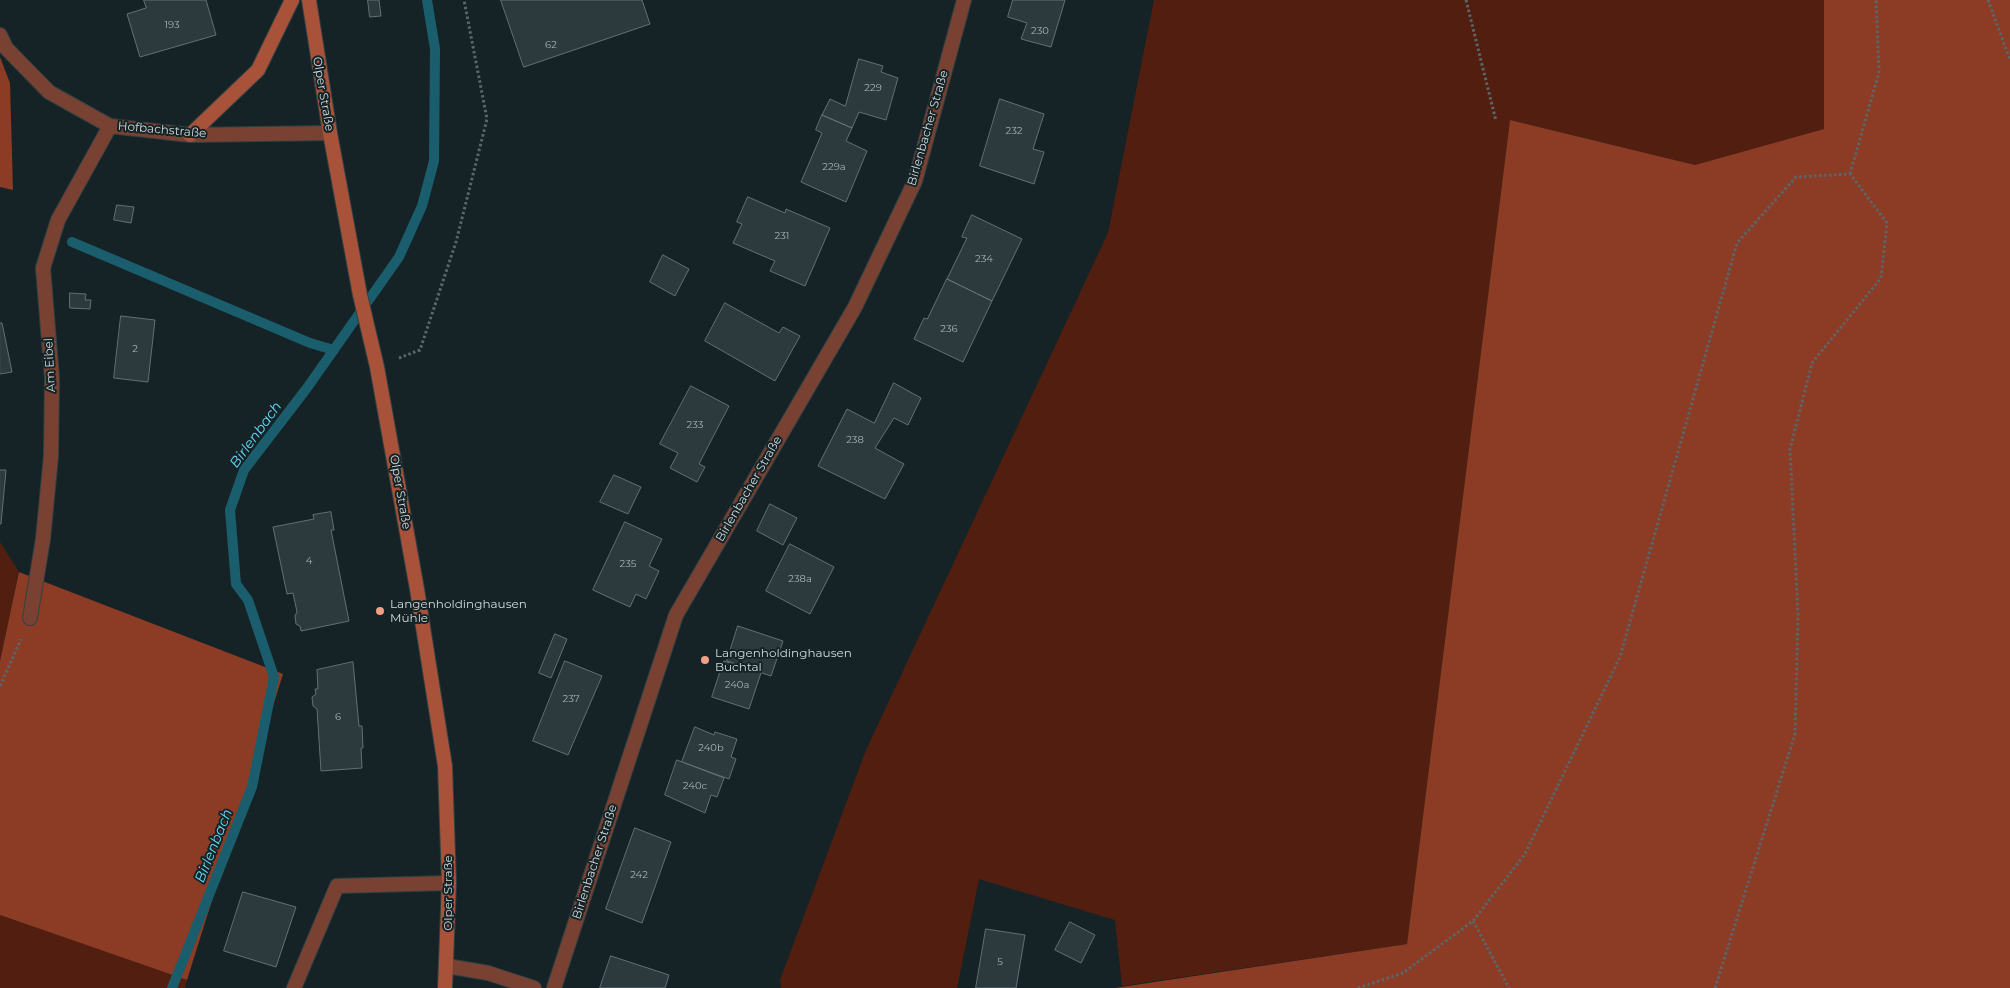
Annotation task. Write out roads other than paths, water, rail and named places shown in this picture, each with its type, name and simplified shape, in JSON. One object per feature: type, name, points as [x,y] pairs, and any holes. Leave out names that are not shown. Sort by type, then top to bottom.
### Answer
[{"type":"main road","points":[[190,135],[258,70],[292,0]]},
{"type":"main road","name":"Olper Straße","points":[[309,0],[330,133],[360,295],[378,367],[417,589],[445,766],[449,883],[445,988]]},
{"type":"street","name":"Birlenbacher Straße","points":[[554,988],[676,615],[855,307],[915,181],[964,0]]},
{"type":"street","name":"Hofbachstraße","points":[[0,35],[3,50],[49,92],[110,126],[190,135],[330,133]]},
{"type":"street","name":"Am Eibel","points":[[30,618],[43,539],[51,456],[52,378],[43,268],[58,220],[110,126]]},
{"type":"street","points":[[294,988],[337,886],[449,883]]},
{"type":"street","points":[[446,966],[488,973],[534,988]]},
{"type":"waterway","name":"Birlenbach","points":[[172,988],[252,787],[274,677],[248,600],[236,584],[230,510],[244,470],[307,388],[399,257],[422,206],[434,161],[435,49],[427,0]]},
{"type":"waterway","points":[[72,242],[310,343],[334,350]]},
{"type":"place","name":"Langenholdinghausen Mühle","points":[[380,611]]},
{"type":"place","name":"Langenholdinghausen Buchtal","points":[[705,660]]}]
